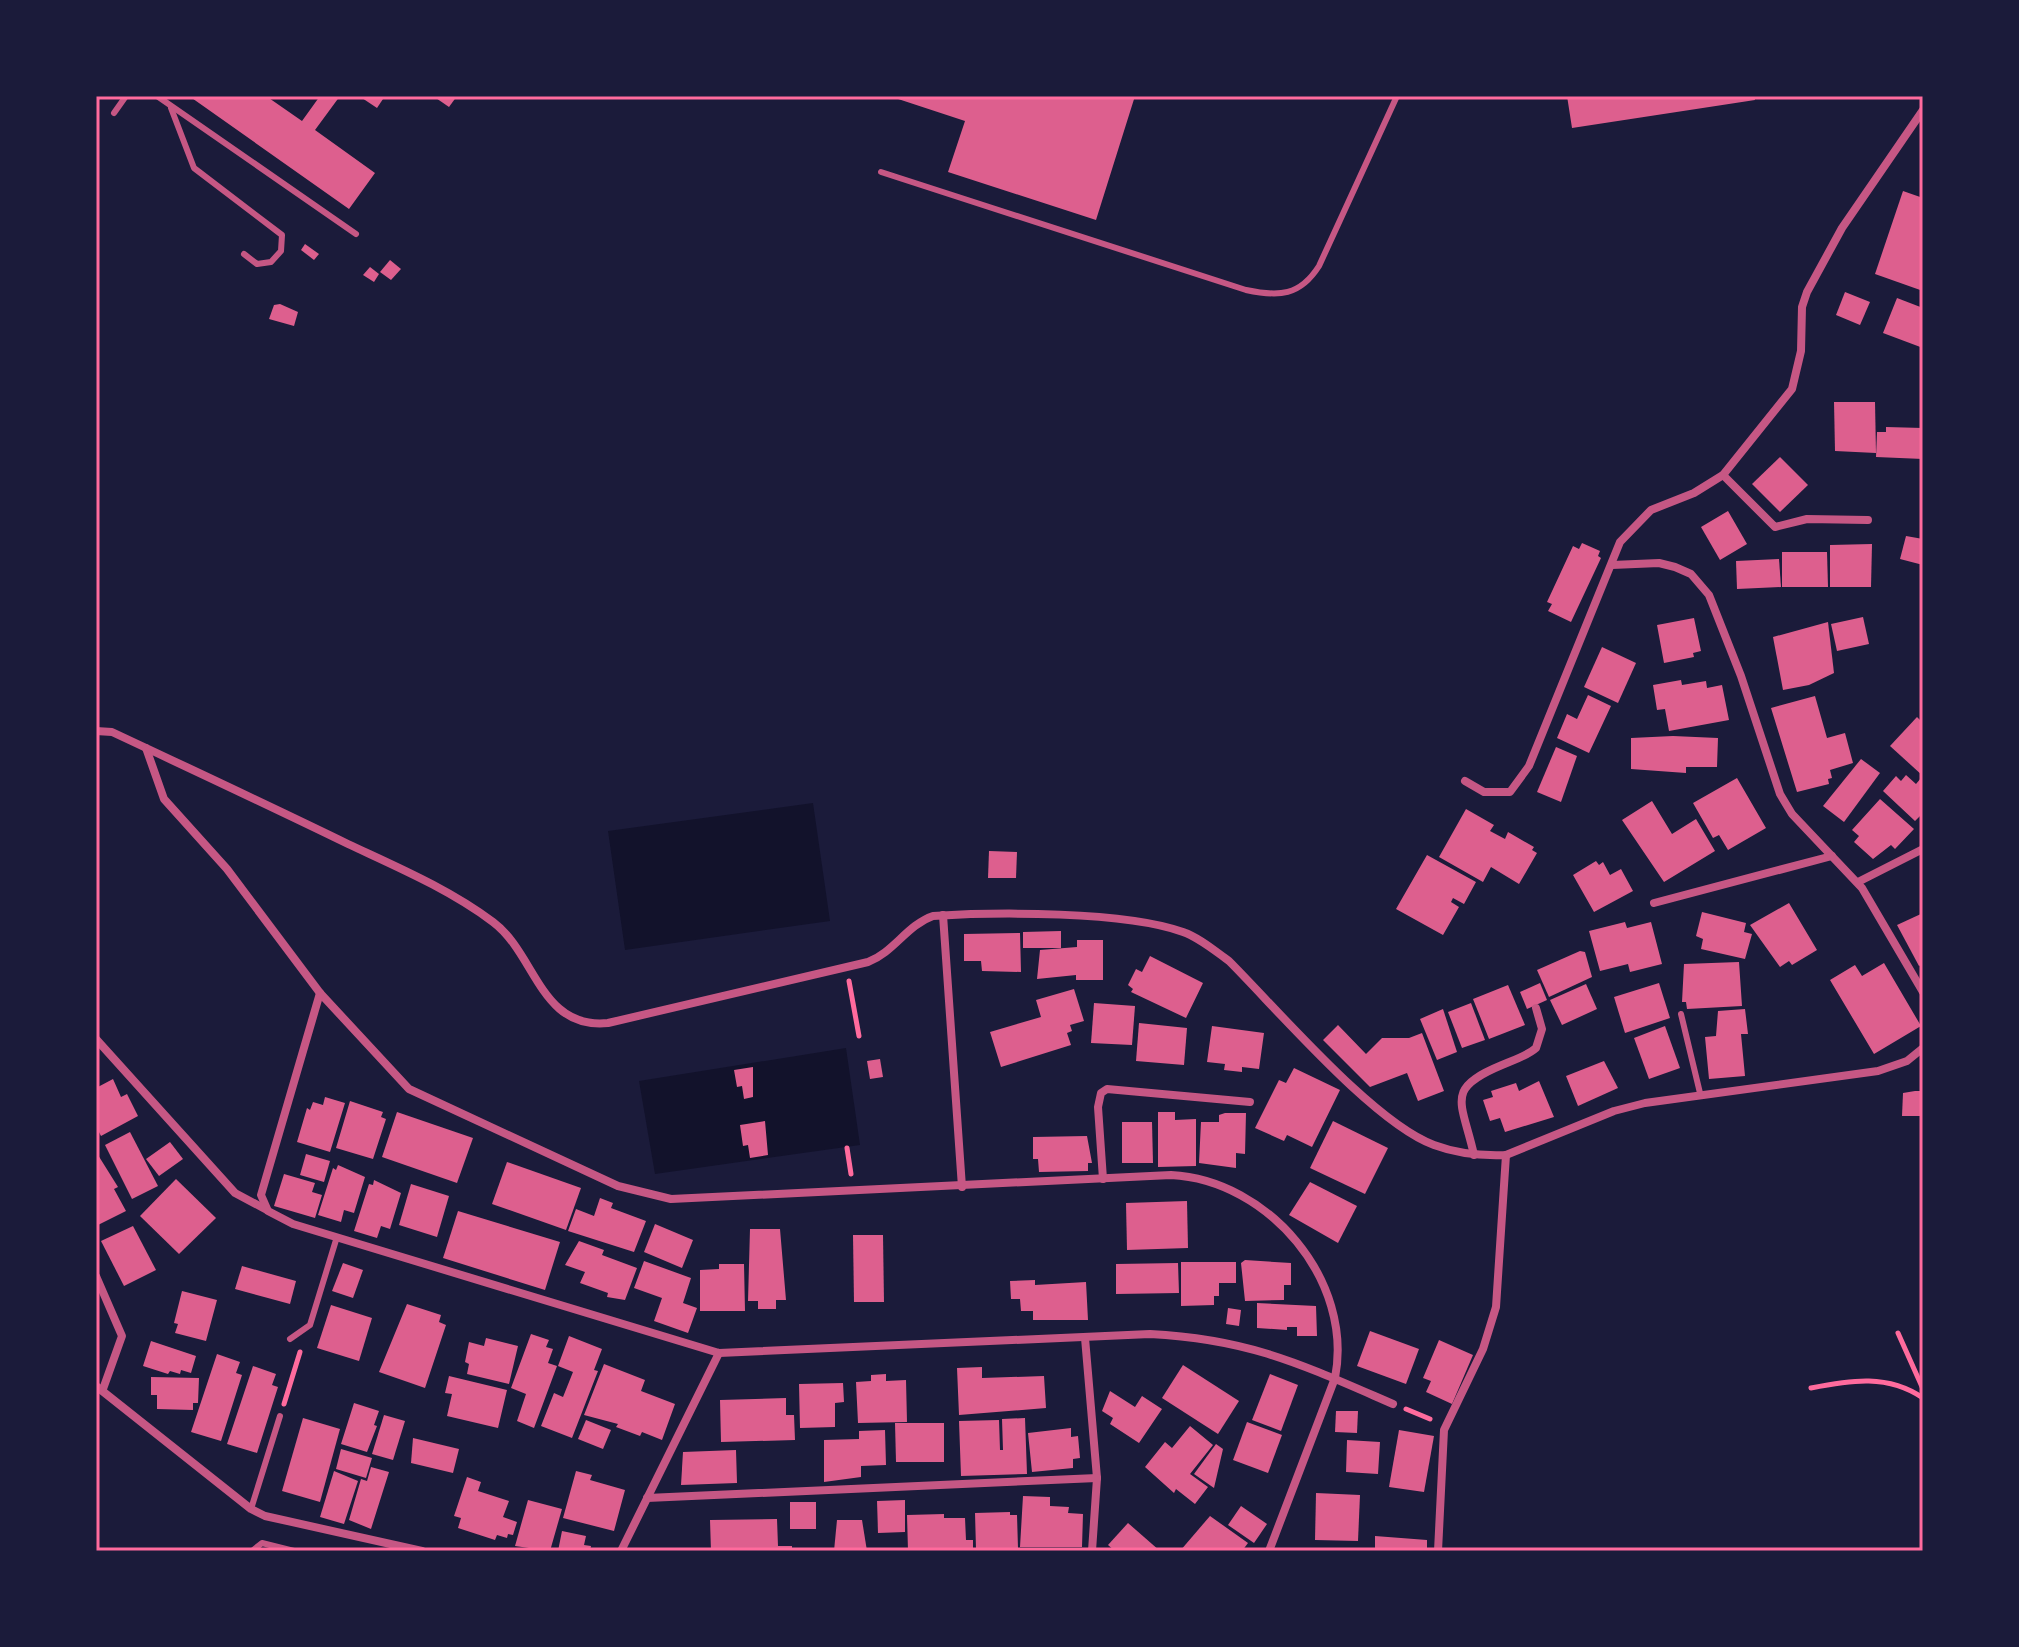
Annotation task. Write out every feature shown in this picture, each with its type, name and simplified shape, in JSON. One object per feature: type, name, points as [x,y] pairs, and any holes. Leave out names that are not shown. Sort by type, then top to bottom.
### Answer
[{"type":"street","points":[[1465,781],[1484,792],[1510,792],[1529,766],[1620,542],[1651,510],[1694,493],[1723,475],[1792,389],[1798,373],[1802,307],[1807,292],[1842,228],[1923,110]]},
{"type":"street","points":[[1723,475],[1775,527],[1807,519],[1868,520]]},
{"type":"street","points":[[1612,565],[1667,565],[1691,574],[1702,584],[1736,662],[1780,794],[1792,814],[1858,882],[1920,977],[1923,992]]},
{"type":"street","points":[[96,731],[112,732],[444,890],[507,934],[540,986],[572,1020],[608,1023],[847,969],[878,958],[922,919],[943,915],[1115,919],[1185,933],[1229,961],[1374,1106],[1433,1145],[1474,1155],[1506,1155],[1614,1111],[1700,1093],[1878,1071],[1907,1061],[1923,1048]]},
{"type":"street","points":[[146,748],[164,799],[227,869],[320,993],[409,1089],[618,1186],[671,1199],[1193,1176],[1236,1191],[1276,1220],[1312,1264],[1330,1300],[1339,1356],[1335,1378],[1269,1551]]},
{"type":"street","points":[[1858,882],[1923,849]]},
{"type":"street","points":[[1654,903],[1832,856]]},
{"type":"street","points":[[943,915],[962,1187]]},
{"type":"street","points":[[268,1211],[261,1195],[320,993]]},
{"type":"street","points":[[1474,1155],[1462,1101],[1465,1087],[1474,1077],[1536,1048],[1542,1035],[1536,1008]]},
{"type":"street","points":[[96,1039],[235,1193],[268,1211],[336,1240],[719,1353],[1150,1334],[1221,1340],[1303,1363],[1393,1404]]},
{"type":"street","points":[[1103,1179],[1098,1107],[1101,1093],[1107,1089],[1250,1102]]},
{"type":"street","points":[[1438,1551],[1440,1451],[1446,1426],[1483,1349],[1496,1307],[1506,1155]]},
{"type":"street","points":[[96,1276],[122,1336],[100,1387],[251,1509],[265,1516],[422,1551]]},
{"type":"street","points":[[1085,1338],[1097,1478],[1092,1551]]},
{"type":"street","points":[[621,1551],[719,1353]]},
{"type":"street","points":[[647,1498],[1097,1478]]},
{"type":"lane","points":[[114,113],[126,96]]},
{"type":"lane","points":[[157,96],[356,234]]},
{"type":"lane","points":[[881,172],[1246,290],[1288,294],[1310,281],[1319,266],[1397,96]]},
{"type":"lane","points":[[171,108],[194,168],[282,235],[281,251],[271,262],[257,264],[244,254]]},
{"type":"lane","points":[[1681,1014],[1700,1093]]},
{"type":"lane","points":[[290,1339],[310,1325],[336,1240]]},
{"type":"lane","points":[[251,1509],[280,1416]]},
{"type":"lane","points":[[252,1551],[262,1543],[294,1551]]},
{"type":"path","points":[[847,969],[859,1036]]},
{"type":"path","points":[[847,1148],[853,1191]]},
{"type":"path","points":[[280,1416],[300,1352],[311,1342],[315,1333],[310,1325]]},
{"type":"path","points":[[1898,1333],[1923,1389]]},
{"type":"path","points":[[1811,1388],[1854,1380],[1893,1383],[1907,1387],[1923,1398]]},
{"type":"path","points":[[1393,1404],[1446,1426]]},
{"type":"shaded area","points":[[813,803],[830,921],[625,950],[608,831]]},
{"type":"shaded area","points":[[846,1048],[860,1145],[655,1174],[639,1081]]},
{"type":"building","points":[[189,96],[266,96],[302,121],[320,96],[340,96],[315,130],[375,173],[349,209]]},
{"type":"building","points":[[359,96],[385,96],[377,108]]},
{"type":"building","points":[[433,96],[457,96],[449,107]]},
{"type":"building","points":[[889,96],[1135,96],[1096,220],[948,172],[965,121]]},
{"type":"building","points":[[1567,96],[1754,96],[1755,100],[1572,128]]},
{"type":"building","points":[[1903,191],[1923,198],[1923,291],[1875,274]]},
{"type":"building","points":[[305,244],[319,254],[314,260],[301,250]]},
{"type":"building","points":[[390,260],[401,269],[391,280],[380,272]]},
{"type":"building","points":[[370,267],[379,274],[374,282],[363,275]]},
{"type":"building","points":[[1845,292],[1870,302],[1860,325],[1836,315]]},
{"type":"building","points":[[1897,298],[1923,308],[1923,348],[1883,333]]},
{"type":"building","points":[[280,304],[298,312],[294,326],[269,319],[274,305]]},
{"type":"building","points":[[1834,402],[1875,402],[1876,453],[1835,451]]},
{"type":"building","points":[[1886,427],[1923,428],[1923,459],[1876,457],[1877,432],[1886,432]]},
{"type":"building","points":[[1780,457],[1808,485],[1780,512],[1752,484]]},
{"type":"building","points":[[1728,511],[1747,544],[1720,560],[1701,527]]},
{"type":"building","points":[[1906,536],[1923,539],[1923,565],[1900,559]]},
{"type":"building","points":[[1582,543],[1600,551],[1598,556],[1601,558],[1571,622],[1548,611],[1552,604],[1547,602],[1573,546],[1579,549]]},
{"type":"building","points":[[1872,544],[1871,587],[1830,587],[1830,545]]},
{"type":"building","points":[[1782,552],[1827,552],[1828,587],[1782,587]]},
{"type":"building","points":[[1779,559],[1781,587],[1737,589],[1736,561]]},
{"type":"building","points":[[1863,617],[1869,644],[1837,651],[1831,624]]},
{"type":"building","points":[[1694,618],[1701,651],[1693,653],[1694,657],[1664,663],[1657,625]]},
{"type":"building","points":[[1828,622],[1834,673],[1809,685],[1783,690],[1773,637]]},
{"type":"building","points":[[1602,647],[1636,663],[1618,703],[1584,687]]},
{"type":"building","points":[[1681,680],[1682,685],[1706,681],[1707,688],[1722,685],[1729,720],[1669,731],[1665,709],[1657,710],[1653,685]]},
{"type":"building","points":[[1588,695],[1611,706],[1589,753],[1557,738],[1567,714],[1577,719]]},
{"type":"building","points":[[1815,696],[1827,738],[1845,733],[1853,763],[1830,770],[1832,778],[1828,779],[1829,784],[1797,792],[1771,708]]},
{"type":"building","points":[[1917,717],[1923,723],[1923,776],[1890,746]]},
{"type":"building","points":[[1631,738],[1718,738],[1717,767],[1686,767],[1686,773],[1631,769]]},
{"type":"building","points":[[1556,747],[1577,756],[1561,802],[1537,792]]},
{"type":"building","points":[[1861,759],[1880,773],[1844,822],[1823,806]]},
{"type":"building","points":[[1906,775],[1916,784],[1921,778],[1923,781],[1923,818],[1921,815],[1915,821],[1883,791],[1896,776],[1901,781]]},
{"type":"building","points":[[1737,778],[1766,828],[1728,850],[1719,835],[1713,838],[1693,803]]},
{"type":"building","points":[[1880,799],[1914,829],[1895,849],[1891,845],[1873,859],[1854,842],[1859,836],[1852,830]]},
{"type":"building","points":[[1652,801],[1672,834],[1696,819],[1715,851],[1664,882],[1622,820]]},
{"type":"building","points":[[1466,809],[1494,825],[1490,831],[1505,839],[1508,832],[1534,847],[1532,850],[1537,853],[1519,884],[1491,867],[1483,882],[1439,857]]},
{"type":"building","points":[[989,851],[1017,852],[1016,878],[988,878]]},
{"type":"building","points":[[1427,855],[1476,882],[1464,904],[1453,898],[1451,902],[1459,907],[1443,935],[1396,909]]},
{"type":"building","points":[[1596,861],[1599,865],[1603,862],[1610,875],[1621,869],[1633,891],[1594,912],[1573,875]]},
{"type":"building","points":[[1789,903],[1817,950],[1792,965],[1789,961],[1780,967],[1750,925]]},
{"type":"building","points":[[1702,912],[1746,923],[1744,932],[1752,934],[1745,959],[1701,949],[1703,939],[1696,936]]},
{"type":"building","points":[[1923,913],[1923,964],[1919,966],[1897,925]]},
{"type":"building","points":[[1625,922],[1627,928],[1651,922],[1662,964],[1630,972],[1628,964],[1600,971],[1589,931]]},
{"type":"building","points":[[1061,931],[1061,948],[1023,948],[1023,932]]},
{"type":"building","points":[[1020,933],[1021,972],[982,971],[981,961],[964,961],[964,934]]},
{"type":"building","points":[[1077,940],[1103,940],[1103,980],[1076,980],[1076,975],[1037,979],[1040,950],[1077,947]]},
{"type":"building","points":[[1580,951],[1585,952],[1592,977],[1549,997],[1537,970]]},
{"type":"building","points":[[1150,956],[1203,983],[1186,1018],[1131,992],[1133,989],[1128,985],[1136,969],[1142,972]]},
{"type":"building","points":[[1739,962],[1742,1006],[1687,1009],[1686,1002],[1682,1002],[1684,964]]},
{"type":"building","points":[[1884,963],[1921,1026],[1874,1054],[1830,980],[1855,965],[1862,976]]},
{"type":"building","points":[[1540,983],[1547,1000],[1527,1009],[1520,992]]},
{"type":"building","points":[[1659,983],[1670,1018],[1625,1033],[1614,997]]},
{"type":"building","points":[[1586,984],[1597,1009],[1562,1025],[1550,1000]]},
{"type":"building","points":[[1508,985],[1525,1025],[1489,1039],[1473,999]]},
{"type":"building","points":[[1074,989],[1084,1021],[1070,1025],[1072,1031],[1067,1033],[1071,1045],[1001,1067],[990,1032],[1041,1017],[1036,1000]]},
{"type":"building","points":[[1094,1003],[1135,1006],[1132,1045],[1091,1043]]},
{"type":"building","points":[[1471,1003],[1485,1040],[1462,1048],[1448,1012]]},
{"type":"building","points":[[1443,1009],[1457,1052],[1437,1060],[1420,1019]]},
{"type":"building","points":[[1745,1009],[1748,1034],[1741,1034],[1745,1076],[1709,1079],[1705,1037],[1716,1036],[1718,1011]]},
{"type":"building","points":[[1139,1023],[1187,1028],[1184,1065],[1136,1061]]},
{"type":"building","points":[[1338,1025],[1366,1054],[1382,1038],[1409,1038],[1422,1033],[1444,1091],[1418,1101],[1407,1073],[1370,1087],[1323,1040]]},
{"type":"building","points":[[1212,1026],[1264,1033],[1259,1069],[1242,1067],[1242,1072],[1224,1070],[1225,1064],[1207,1062]]},
{"type":"building","points":[[1665,1026],[1680,1068],[1649,1079],[1634,1038]]},
{"type":"building","points":[[880,1059],[883,1077],[870,1079],[867,1061]]},
{"type":"building","points":[[1604,1061],[1618,1088],[1578,1106],[1566,1076]]},
{"type":"building","points":[[753,1067],[753,1097],[744,1099],[742,1086],[737,1087],[734,1070]]},
{"type":"building","points":[[1294,1068],[1340,1090],[1312,1147],[1287,1135],[1284,1141],[1255,1128],[1279,1080],[1286,1083]]},
{"type":"building","points":[[113,1079],[121,1097],[127,1094],[138,1116],[101,1136],[96,1126],[96,1088]]},
{"type":"building","points":[[1539,1081],[1554,1117],[1505,1132],[1500,1118],[1490,1121],[1483,1100],[1493,1097],[1491,1091],[1516,1083],[1519,1091]]},
{"type":"building","points":[[1923,1091],[1923,1116],[1902,1116],[1903,1093]]},
{"type":"building","points":[[325,1097],[345,1103],[330,1152],[297,1142],[307,1108],[310,1110],[313,1102],[323,1105]]},
{"type":"building","points":[[350,1101],[383,1112],[381,1117],[386,1119],[373,1159],[336,1148]]},
{"type":"building","points":[[397,1112],[473,1138],[457,1183],[382,1157]]},
{"type":"building","points":[[1158,1112],[1175,1112],[1175,1120],[1196,1119],[1196,1166],[1158,1167]]},
{"type":"building","points":[[1246,1113],[1245,1154],[1236,1153],[1236,1168],[1199,1163],[1201,1122],[1219,1122],[1219,1115]]},
{"type":"building","points":[[765,1121],[768,1155],[750,1158],[748,1145],[743,1146],[740,1125]]},
{"type":"building","points":[[1333,1121],[1388,1148],[1365,1194],[1310,1168]]},
{"type":"building","points":[[1122,1122],[1152,1122],[1153,1163],[1122,1163]]},
{"type":"building","points":[[130,1132],[158,1186],[132,1199],[105,1145]]},
{"type":"building","points":[[1087,1136],[1092,1163],[1088,1163],[1088,1171],[1039,1172],[1038,1159],[1033,1159],[1033,1137]]},
{"type":"building","points":[[170,1142],[183,1159],[159,1176],[146,1159]]},
{"type":"building","points":[[306,1154],[330,1161],[324,1182],[300,1175]]},
{"type":"building","points":[[98,1155],[118,1187],[114,1189],[126,1211],[96,1226]]},
{"type":"building","points":[[507,1162],[581,1188],[566,1230],[492,1204]]},
{"type":"building","points":[[338,1165],[365,1177],[354,1213],[344,1210],[341,1222],[318,1215],[333,1168],[336,1170]]},
{"type":"building","points":[[284,1174],[315,1183],[312,1192],[322,1195],[315,1218],[274,1206]]},
{"type":"building","points":[[176,1179],[216,1218],[179,1254],[140,1216]]},
{"type":"building","points":[[374,1180],[401,1193],[390,1229],[381,1226],[377,1238],[354,1231],[369,1184],[373,1185]]},
{"type":"building","points":[[1310,1182],[1357,1206],[1338,1243],[1289,1215]]},
{"type":"building","points":[[411,1184],[449,1196],[437,1237],[399,1225]]},
{"type":"building","points":[[600,1198],[613,1203],[611,1208],[646,1221],[634,1252],[568,1231],[576,1209],[594,1216]]},
{"type":"building","points":[[1187,1201],[1188,1248],[1127,1250],[1126,1203]]},
{"type":"building","points":[[458,1211],[560,1242],[545,1290],[443,1258]]},
{"type":"building","points":[[655,1224],[693,1240],[682,1268],[644,1252]]},
{"type":"building","points":[[133,1226],[156,1270],[124,1286],[101,1241]]},
{"type":"building","points":[[750,1229],[780,1229],[786,1300],[776,1300],[776,1309],[758,1309],[758,1301],[748,1301]]},
{"type":"building","points":[[853,1235],[883,1235],[884,1302],[854,1302]]},
{"type":"building","points":[[579,1241],[604,1250],[602,1255],[637,1268],[625,1300],[607,1297],[608,1293],[580,1283],[585,1272],[565,1265]]},
{"type":"building","points":[[1245,1260],[1291,1263],[1291,1285],[1284,1285],[1284,1300],[1245,1301],[1241,1263]]},
{"type":"building","points":[[644,1261],[691,1278],[683,1303],[697,1308],[688,1333],[654,1321],[662,1298],[634,1288]]},
{"type":"building","points":[[1181,1262],[1236,1262],[1236,1283],[1219,1283],[1219,1296],[1214,1296],[1214,1305],[1181,1306]]},
{"type":"building","points":[[343,1263],[363,1270],[353,1298],[332,1291]]},
{"type":"building","points":[[1178,1263],[1179,1293],[1116,1294],[1116,1264]]},
{"type":"building","points":[[719,1264],[744,1264],[745,1311],[700,1311],[700,1270],[719,1269]]},
{"type":"building","points":[[242,1266],[296,1281],[290,1304],[235,1289]]},
{"type":"building","points":[[1035,1280],[1035,1285],[1086,1282],[1088,1320],[1033,1320],[1033,1311],[1021,1311],[1020,1299],[1011,1299],[1010,1281]]},
{"type":"building","points":[[182,1291],[217,1300],[206,1341],[175,1333],[178,1324],[174,1323]]},
{"type":"building","points":[[1257,1303],[1316,1306],[1317,1336],[1297,1336],[1297,1327],[1287,1327],[1287,1330],[1257,1328]]},
{"type":"building","points":[[407,1304],[441,1315],[439,1322],[446,1325],[425,1388],[379,1372]]},
{"type":"building","points":[[331,1305],[372,1318],[359,1361],[317,1348]]},
{"type":"building","points":[[1228,1308],[1241,1310],[1239,1326],[1226,1324]]},
{"type":"building","points":[[1370,1331],[1419,1349],[1406,1384],[1357,1366]]},
{"type":"building","points":[[531,1334],[549,1340],[546,1347],[553,1349],[548,1363],[557,1366],[534,1428],[517,1421],[526,1394],[511,1388]]},
{"type":"building","points":[[569,1336],[602,1349],[594,1370],[598,1371],[572,1438],[541,1426],[554,1393],[563,1397],[573,1372],[558,1366]]},
{"type":"building","points":[[486,1338],[518,1346],[509,1384],[467,1374],[469,1364],[465,1362],[469,1342],[484,1346]]},
{"type":"building","points":[[1439,1340],[1473,1355],[1452,1404],[1426,1392],[1431,1381],[1423,1378]]},
{"type":"building","points":[[151,1341],[196,1356],[191,1373],[181,1370],[180,1374],[170,1371],[168,1374],[143,1366]]},
{"type":"building","points":[[217,1354],[240,1362],[236,1373],[242,1375],[221,1441],[191,1432]]},
{"type":"building","points":[[604,1364],[645,1380],[641,1391],[675,1404],[662,1440],[642,1432],[640,1436],[616,1427],[618,1424],[584,1415]]},
{"type":"building","points":[[1183,1365],[1239,1401],[1218,1434],[1162,1398]]},
{"type":"building","points":[[253,1366],[276,1374],[272,1385],[278,1387],[257,1453],[227,1444]]},
{"type":"building","points":[[982,1367],[982,1378],[1044,1376],[1046,1408],[959,1415],[957,1368]]},
{"type":"building","points":[[886,1374],[886,1381],[906,1380],[907,1422],[858,1423],[856,1382],[871,1381],[871,1375]]},
{"type":"building","points":[[1270,1374],[1298,1385],[1281,1431],[1252,1420]]},
{"type":"building","points":[[449,1376],[507,1390],[498,1428],[447,1416],[452,1394],[445,1393]]},
{"type":"building","points":[[151,1377],[199,1378],[198,1403],[193,1403],[193,1410],[157,1409],[157,1395],[151,1395]]},
{"type":"building","points":[[843,1383],[844,1402],[835,1403],[835,1427],[800,1428],[799,1384]]},
{"type":"building","points":[[1110,1391],[1135,1407],[1142,1396],[1162,1409],[1139,1443],[1110,1424],[1113,1418],[1102,1411]]},
{"type":"building","points":[[786,1398],[786,1415],[794,1415],[795,1440],[721,1442],[720,1400]]},
{"type":"building","points":[[354,1403],[379,1411],[367,1452],[341,1444]]},
{"type":"building","points":[[1336,1411],[1358,1411],[1357,1433],[1335,1432]]},
{"type":"building","points":[[384,1415],[405,1421],[393,1460],[372,1454]]},
{"type":"building","points":[[303,1418],[340,1429],[320,1502],[282,1491]]},
{"type":"building","points":[[1025,1418],[1027,1474],[961,1476],[959,1421],[999,1420],[1000,1450],[1003,1450],[1002,1419]]},
{"type":"building","points":[[586,1420],[611,1430],[603,1449],[578,1439]]},
{"type":"building","points":[[1247,1422],[1282,1435],[1268,1473],[1233,1460]]},
{"type":"building","points":[[895,1423],[944,1423],[944,1462],[896,1462]]},
{"type":"building","points":[[1190,1426],[1213,1445],[1190,1474],[1208,1487],[1195,1504],[1176,1489],[1174,1493],[1145,1467],[1165,1442],[1172,1448]]},
{"type":"building","points":[[1071,1428],[1071,1437],[1078,1436],[1080,1458],[1073,1459],[1073,1468],[1032,1472],[1028,1433]]},
{"type":"building","points":[[885,1430],[886,1465],[861,1466],[861,1477],[824,1482],[824,1440],[859,1439],[859,1431]]},
{"type":"building","points":[[1399,1430],[1434,1436],[1424,1492],[1389,1487]]},
{"type":"building","points":[[413,1438],[459,1449],[453,1473],[411,1463]]},
{"type":"building","points":[[1347,1440],[1380,1442],[1378,1474],[1346,1472]]},
{"type":"building","points":[[1216,1444],[1223,1449],[1214,1488],[1194,1474]]},
{"type":"building","points":[[341,1449],[372,1458],[366,1478],[336,1469]]},
{"type":"building","points":[[736,1450],[737,1483],[681,1485],[683,1452]]},
{"type":"building","points":[[371,1467],[389,1472],[371,1529],[349,1520],[361,1479],[367,1481]]},
{"type":"building","points":[[334,1471],[358,1481],[344,1524],[320,1517]]},
{"type":"building","points":[[576,1471],[592,1475],[590,1480],[625,1490],[614,1531],[563,1518]]},
{"type":"building","points":[[467,1477],[481,1482],[478,1491],[509,1501],[503,1517],[517,1522],[513,1535],[508,1534],[507,1538],[497,1535],[495,1540],[458,1528],[461,1518],[454,1516]]},
{"type":"building","points":[[1316,1493],[1360,1495],[1358,1541],[1315,1540]]},
{"type":"building","points":[[1023,1496],[1050,1497],[1050,1506],[1069,1507],[1068,1513],[1083,1514],[1082,1547],[1020,1547]]},
{"type":"building","points":[[528,1500],[562,1509],[550,1551],[515,1546]]},
{"type":"building","points":[[905,1500],[905,1532],[878,1533],[877,1501]]},
{"type":"building","points":[[790,1502],[816,1502],[816,1529],[790,1529]]},
{"type":"building","points":[[1241,1506],[1267,1524],[1254,1543],[1228,1525]]},
{"type":"building","points":[[1010,1512],[1010,1515],[1017,1515],[1018,1548],[976,1549],[975,1513]]},
{"type":"building","points":[[944,1514],[944,1518],[965,1518],[966,1540],[973,1540],[973,1551],[908,1551],[907,1515]]},
{"type":"building","points":[[1210,1516],[1248,1543],[1242,1551],[1180,1551]]},
{"type":"building","points":[[777,1519],[778,1546],[792,1546],[792,1551],[711,1551],[710,1520]]},
{"type":"building","points":[[837,1520],[862,1520],[867,1551],[834,1551]]},
{"type":"building","points":[[1128,1523],[1160,1551],[1115,1551],[1108,1545]]},
{"type":"building","points":[[562,1531],[586,1536],[584,1545],[591,1546],[590,1551],[558,1551]]},
{"type":"building","points":[[1375,1536],[1427,1540],[1427,1551],[1375,1551]]}]
